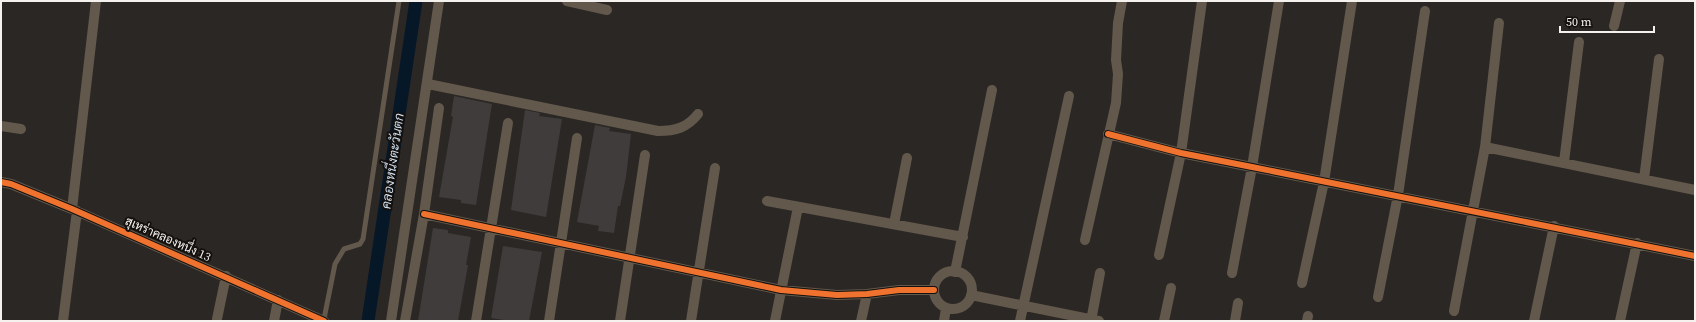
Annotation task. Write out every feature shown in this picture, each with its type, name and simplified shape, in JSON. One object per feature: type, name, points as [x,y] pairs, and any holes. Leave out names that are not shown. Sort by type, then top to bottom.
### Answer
[{"type":"street","points":[[63,321],[96,1]]},
{"type":"street","points":[[391,321],[428,84],[439,1]]},
{"type":"street","points":[[568,1],[607,10]]},
{"type":"street","points":[[1085,240],[1118,88],[1118,23],[1122,1]]},
{"type":"street","points":[[1159,255],[1181,153],[1202,1]]},
{"type":"street","points":[[1232,272],[1252,167],[1279,1]]},
{"type":"street","points":[[1302,283],[1324,182],[1352,1]]},
{"type":"street","points":[[1614,26],[1620,1]]},
{"type":"street","points":[[1378,297],[1398,195],[1425,11]]},
{"type":"street","points":[[1454,310],[1485,147],[1499,23]]},
{"type":"street","points":[[1564,162],[1579,42]]},
{"type":"street","points":[[1644,179],[1659,59]]},
{"type":"street","points":[[428,84],[658,131],[670,131],[683,127],[692,122],[698,114]]},
{"type":"street","points":[[955,272],[992,90]]},
{"type":"street","points":[[1020,321],[1069,96]]},
{"type":"street","points":[[405,321],[424,214],[439,108]]},
{"type":"street","points":[[476,321],[508,123]]},
{"type":"street","points":[[1,126],[21,129]]},
{"type":"street","points":[[1108,134],[1181,153],[1554,226],[1695,256],[1695,266]]},
{"type":"street","points":[[548,321],[577,138]]},
{"type":"street","points":[[1485,147],[1695,190]]},
{"type":"street","points":[[620,321],[644,155]]},
{"type":"street","points":[[894,224],[907,158]]},
{"type":"street","points":[[691,321],[715,168]]},
{"type":"street","name":"สุเหร่าคลองหนึ่ง 13","points":[[1,182],[11,184],[75,210],[324,320]]},
{"type":"street","points":[[767,201],[963,237]]},
{"type":"street","points":[[775,321],[798,207]]},
{"type":"street","points":[[424,214],[781,290],[838,295],[867,294],[899,290],[934,290]]},
{"type":"street","points":[[1534,321],[1554,226]]},
{"type":"street","points":[[1620,321],[1637,243]]},
{"type":"street","points":[[948,272],[955,272],[963,274],[968,280],[971,287],[971,295],[968,302],[962,307],[954,309],[946,308],[937,301],[934,290],[936,282],[941,276],[948,272]]},
{"type":"street","points":[[971,295],[1094,320],[1100,273]]},
{"type":"street","points":[[217,319],[226,276]]},
{"type":"street","points":[[1164,321],[1171,288]]},
{"type":"street","points":[[861,321],[867,294]]},
{"type":"street","points":[[274,321],[278,300]]},
{"type":"street","points":[[1235,321],[1238,303]]},
{"type":"street","points":[[944,321],[946,308]]},
{"type":"lane","points":[[324,320],[329,290],[337,259],[344,249],[360,244],[363,238],[400,1]]},
{"type":"building","points":[[454,96],[492,104],[476,205],[461,203],[461,200],[439,197],[453,117],[451,116]]},
{"type":"building","points":[[525,110],[540,113],[539,116],[562,119],[546,217],[511,210]]},
{"type":"building","points":[[595,125],[610,128],[609,131],[631,134],[626,177],[620,206],[618,206],[614,233],[598,231],[599,226],[577,222]]},
{"type":"building","points":[[433,228],[448,230],[448,233],[471,237],[466,265],[468,265],[458,321],[418,321]]},
{"type":"building","points":[[503,246],[542,252],[529,321],[510,321],[491,318]]},
{"type":"waterway","name":"คลองหนึ่งตะวันตก","points":[[368,321],[416,1]]},
{"type":"cycle path","points":[[1108,134],[1181,153],[1695,256]]},
{"type":"cycle path","points":[[1,182],[11,184],[72,209],[324,321]]},
{"type":"cycle path","points":[[424,214],[781,290],[837,295],[867,294],[899,290],[934,290]]}]
